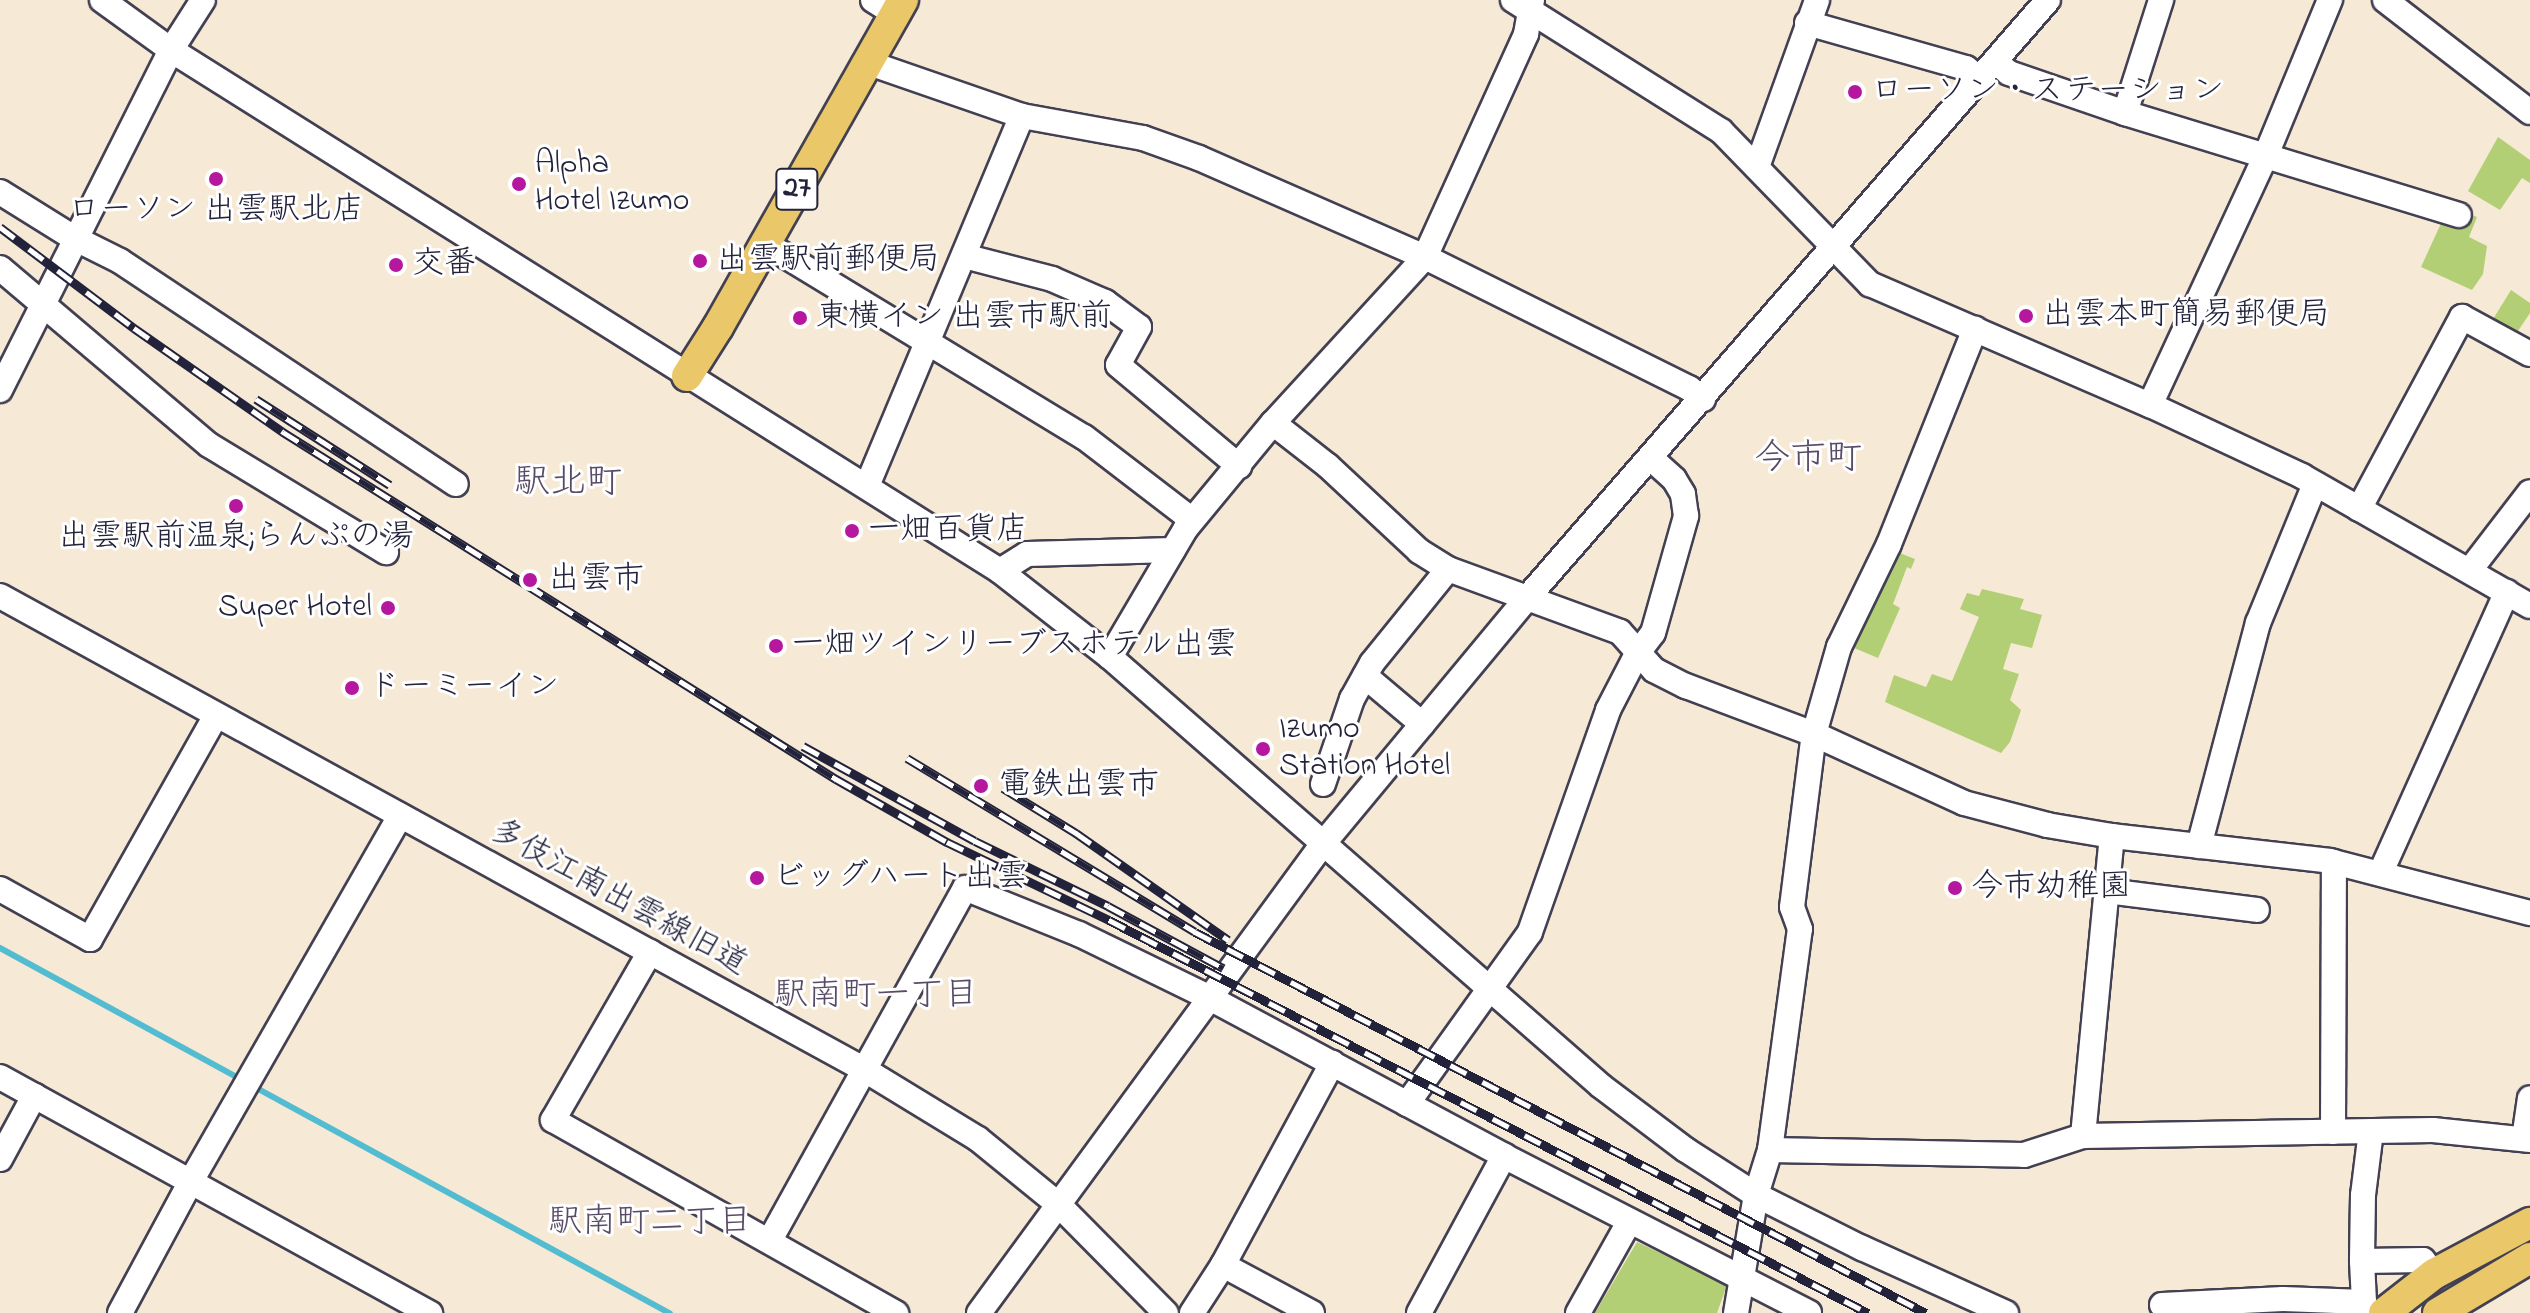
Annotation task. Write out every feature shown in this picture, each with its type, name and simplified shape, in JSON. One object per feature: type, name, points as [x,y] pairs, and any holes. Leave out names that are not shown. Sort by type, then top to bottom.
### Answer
[{"type":"main road","name":"27","points":[[687,376],[869,63],[891,5]]},
{"type":"main road","points":[[2384,1313],[2434,1274],[2530,1223]]},
{"type":"main road","points":[[2438,1313],[2530,1258]]},
{"type":"street","points":[[102,0],[171,50],[1000,571],[1110,657],[1601,1086],[1686,1150],[1756,1195],[1862,1248],[2006,1313]]},
{"type":"street","points":[[0,390],[171,50],[203,0]]},
{"type":"street","points":[[1757,167],[1817,0]]},
{"type":"street","points":[[979,1313],[1322,845],[1527,598],[2048,0]]},
{"type":"street","points":[[2125,113],[2161,0]]},
{"type":"street","points":[[2150,405],[2266,155],[2330,0]]},
{"type":"street","points":[[2385,0],[2530,112]]},
{"type":"street","points":[[1525,4],[1721,131],[1832,249],[1870,284],[2150,405],[2315,484],[2530,606]]},
{"type":"street","points":[[1110,657],[1192,520],[1273,423],[1425,257],[1526,34],[1525,4]]},
{"type":"street","points":[[1807,23],[1966,68],[2009,73],[2125,113],[2459,215]]},
{"type":"street","points":[[869,63],[1022,116],[1143,138],[1199,158],[1425,257],[1689,388],[1703,399]]},
{"type":"street","points":[[867,486],[1022,116]]},
{"type":"street","points":[[0,192],[74,238],[120,261],[456,484]]},
{"type":"street","points":[[766,244],[1084,437],[1192,520]]},
{"type":"street","points":[[964,256],[1052,279],[1105,302],[1139,327],[1118,365],[1239,466]]},
{"type":"street","points":[[0,268],[209,445],[386,552]]},
{"type":"street","points":[[2359,509],[2462,317],[2530,354]]},
{"type":"street","points":[[1736,1313],[1756,1195],[1770,1150],[1800,929],[1792,907],[1814,734],[1839,647],[1889,544],[1975,329]]},
{"type":"street","points":[[1273,423],[1328,466],[1419,551],[1448,569],[1620,632],[1654,670],[1686,686],[1814,734],[1964,803],[2047,825],[2112,836],[2334,862],[2530,913]]},
{"type":"street","points":[[1407,1104],[1530,932],[1608,710],[1637,654],[1653,633],[1686,516],[1683,494],[1674,479],[1651,458]]},
{"type":"street","points":[[2199,846],[2258,623],[2315,484]]},
{"type":"street","points":[[2470,570],[2530,492]]},
{"type":"street","points":[[1000,571],[1027,554],[1173,550]]},
{"type":"street","points":[[1323,784],[1352,699],[1365,676],[1448,569]]},
{"type":"street","points":[[2381,872],[2507,592]]},
{"type":"street","name":"多伎江南出雲線旧道","points":[[0,596],[865,1070],[978,1139],[1059,1205],[1166,1313]]},
{"type":"street","points":[[1365,676],[1422,724]]},
{"type":"street","points":[[0,889],[90,939],[216,715]]},
{"type":"street","points":[[120,1313],[191,1181],[400,816]]},
{"type":"street","points":[[2083,1136],[2112,836]]},
{"type":"street","points":[[2333,1132],[2334,862]]},
{"type":"street","points":[[770,1240],[965,888],[1079,934],[1208,997],[1629,1222],[1809,1313]]},
{"type":"street","points":[[2107,891],[2257,910]]},
{"type":"street","points":[[650,952],[553,1120],[896,1313]]},
{"type":"street","points":[[1192,1313],[1223,1265],[1332,1063]]},
{"type":"street","points":[[0,1077],[430,1313]]},
{"type":"street","points":[[0,1159],[34,1096]]},
{"type":"street","points":[[1770,1150],[2024,1155],[2083,1136],[2433,1130],[2527,1139],[2530,1098]]},
{"type":"street","points":[[2162,1305],[2283,1299],[2364,1302],[2363,1195],[2371,1131]]},
{"type":"street","points":[[1419,1313],[1504,1156]]},
{"type":"street","points":[[1578,1313],[1629,1222]]},
{"type":"street","points":[[2362,1261],[2423,1260],[2434,1274]]},
{"type":"street","points":[[1223,1265],[1312,1313]]},
{"type":"green space","points":[[2498,137],[2530,160],[2530,183],[2522,178],[2500,210],[2468,191]]},
{"type":"green space","points":[[2472,215],[2477,217],[2469,237],[2487,246],[2483,274],[2472,290],[2421,267],[2443,219],[2460,225]]},
{"type":"green space","points":[[2511,290],[2530,303],[2530,313],[2514,337],[2490,324]]},
{"type":"green space","points":[[1892,550],[1915,559],[1911,569],[1907,567],[1893,604],[1900,608],[1878,658],[1847,645]]},
{"type":"green space","points":[[1982,589],[2024,599],[2020,609],[2042,615],[2032,648],[2011,643],[2003,669],[2019,674],[2010,700],[2021,710],[2010,742],[2001,753],[1885,702],[1894,675],[1926,687],[1932,674],[1952,681],[1979,617],[1960,609],[1967,593],[1979,596]]},
{"type":"green space","points":[[1637,1242],[1727,1285],[1717,1313],[1595,1313]]},
{"type":"waterway","points":[[0,948],[242,1080]]},
{"type":"waterway","points":[[251,1085],[670,1313]]},
{"type":"railway","points":[[0,227],[134,328],[283,432],[836,779],[947,842],[1109,920],[1868,1313]]},
{"type":"railway","points":[[256,399],[390,485]]},
{"type":"railway","points":[[803,746],[975,841],[1108,906],[1223,968]]},
{"type":"railway","points":[[907,758],[1195,932],[1926,1313]]},
{"type":"railway","points":[[1003,788],[1076,833],[1228,940]]},
{"type":"place","name":"ローソン・ステーション","points":[[1855,92]]},
{"type":"place","name":"ローソン 出雲駅北店","points":[[216,179]]},
{"type":"place","name":"Alpha Hotel Izumo","points":[[519,184]]},
{"type":"place","name":"出雲駅前郵便局","points":[[700,261]]},
{"type":"place","name":"交番","points":[[396,265]]},
{"type":"place","name":"出雲本町簡易郵便局","points":[[2026,316]]},
{"type":"place","name":"東横イン 出雲市駅前","points":[[800,318]]},
{"type":"place","name":"出雲駅前温泉;らんぷの湯","points":[[236,506]]},
{"type":"place","name":"一畑百貨店","points":[[852,531]]},
{"type":"place","name":"出雲市","points":[[530,580]]},
{"type":"place","name":"Super Hotel","points":[[388,608]]},
{"type":"place","name":"一畑ツインリーブスホテル出雲","points":[[776,646]]},
{"type":"place","name":"ドーミーイン","points":[[352,688]]},
{"type":"place","name":"Izumo Station Hotel","points":[[1263,749]]},
{"type":"place","name":"電鉄出雲市","points":[[981,786]]},
{"type":"place","name":"ビッグハート出雲","points":[[757,878]]},
{"type":"place","name":"今市幼稚園","points":[[1955,888]]},
{"type":"district","name":"今市町","points":[[1808,460]]},
{"type":"district","name":"駅北町","points":[[568,484]]},
{"type":"district","name":"駅南町一丁目","points":[[876,997]]},
{"type":"district","name":"駅南町二丁目","points":[[650,1224]]}]
